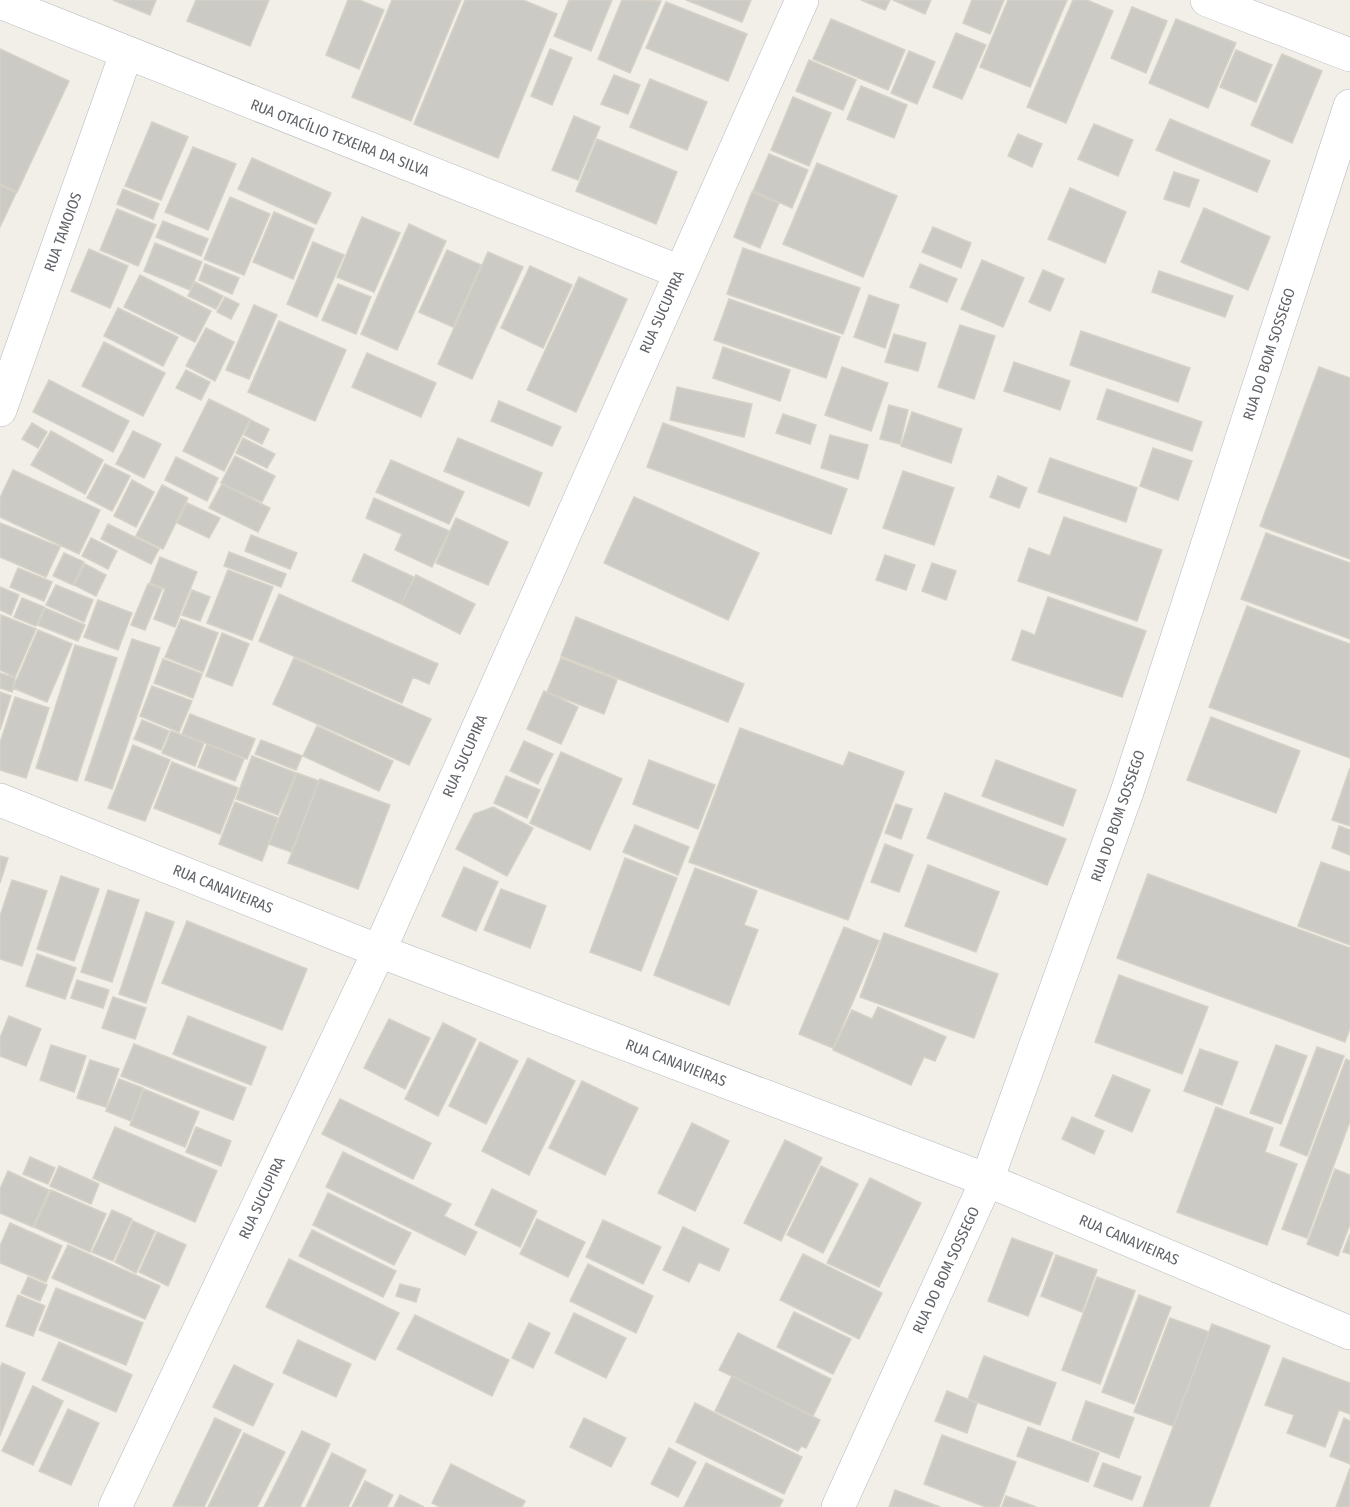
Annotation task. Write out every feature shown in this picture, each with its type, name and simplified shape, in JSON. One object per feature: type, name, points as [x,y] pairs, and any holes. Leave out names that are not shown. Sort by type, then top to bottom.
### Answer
[{"type":"street","name":"RUA SUCUPIRA","points":[[115,1507],[379,951],[802,0]]},
{"type":"street","points":[[1207,0],[1350,55]]},
{"type":"street","name":"RUA OTACÍLIO TEXEIRA DA SILVA","points":[[0,2],[126,54],[680,272]]},
{"type":"street","name":"RUA TAMOIOS","points":[[0,410],[126,54]]},
{"type":"street","name":"RUA DO BOM SOSSEGO","points":[[838,1507],[987,1180],[1127,792],[1350,106]]},
{"type":"street","name":"RUA CANAVIEIRAS","points":[[0,800],[379,951],[987,1180],[1350,1333]]},
{"type":"building","points":[[113,0],[156,0],[150,15]]},
{"type":"building","points":[[196,0],[269,0],[250,46],[187,21]]},
{"type":"building","points":[[348,0],[359,0],[384,10],[359,69],[326,55]]},
{"type":"building","points":[[392,0],[461,0],[411,121],[352,97]]},
{"type":"building","points":[[465,0],[523,0],[557,14],[498,158],[414,124]]},
{"type":"building","points":[[569,0],[612,0],[591,51],[554,36]]},
{"type":"building","points":[[622,0],[661,1],[630,73],[598,59]]},
{"type":"building","points":[[686,0],[751,0],[742,22]]},
{"type":"building","points":[[861,0],[890,0],[885,10]]},
{"type":"building","points":[[893,0],[931,0],[925,14]]},
{"type":"building","points":[[972,0],[1004,0],[990,34],[963,23]]},
{"type":"building","points":[[1008,0],[1067,0],[1030,87],[980,67]]},
{"type":"building","points":[[1073,0],[1087,0],[1113,11],[1066,123],[1027,107]]},
{"type":"building","points":[[666,2],[747,34],[728,81],[646,48]]},
{"type":"building","points":[[1132,7],[1167,21],[1146,73],[1111,58]]},
{"type":"building","points":[[831,19],[905,50],[888,90],[813,59]]},
{"type":"building","points":[[1176,19],[1236,43],[1208,108],[1149,83]]},
{"type":"building","points":[[956,33],[986,45],[962,99],[933,87]]},
{"type":"building","points":[[0,49],[69,81],[17,192],[0,184]]},
{"type":"building","points":[[550,49],[572,58],[552,105],[531,96]]},
{"type":"building","points":[[1236,50],[1272,65],[1256,102],[1220,87]]},
{"type":"building","points":[[909,51],[935,62],[917,104],[891,93]]},
{"type":"building","points":[[1282,54],[1322,71],[1292,143],[1251,125]]},
{"type":"building","points":[[809,60],[856,80],[843,110],[796,91]]},
{"type":"building","points":[[614,75],[640,85],[628,114],[601,104]]},
{"type":"building","points":[[650,79],[707,102],[687,150],[630,127]]},
{"type":"building","points":[[861,86],[907,105],[894,138],[847,119]]},
{"type":"building","points":[[793,97],[831,113],[809,166],[771,150]]},
{"type":"building","points":[[574,116],[600,127],[578,180],[552,170]]},
{"type":"building","points":[[1170,119],[1270,161],[1257,192],[1156,150]]},
{"type":"building","points":[[152,122],[188,137],[161,200],[125,186]]},
{"type":"building","points":[[1094,124],[1133,140],[1118,176],[1078,159]]},
{"type":"building","points":[[1018,134],[1042,144],[1032,167],[1008,156]]},
{"type":"building","points":[[597,139],[677,172],[656,224],[576,191]]},
{"type":"building","points":[[193,147],[236,164],[208,230],[165,212]]},
{"type":"building","points":[[769,154],[808,170],[792,208],[753,191]]},
{"type":"building","points":[[252,158],[331,193],[316,224],[238,189]]},
{"type":"building","points":[[817,163],[897,196],[863,277],[783,244]]},
{"type":"building","points":[[1174,172],[1199,180],[1189,207],[1164,199]]},
{"type":"building","points":[[0,185],[16,193],[0,227]]},
{"type":"building","points":[[1070,188],[1126,212],[1105,263],[1048,239]]},
{"type":"building","points":[[123,189],[159,204],[153,219],[117,204]]},
{"type":"building","points":[[752,192],[779,203],[760,248],[734,237]]},
{"type":"building","points":[[230,197],[270,214],[244,275],[204,259]]},
{"type":"building","points":[[1204,208],[1270,237],[1248,290],[1181,262]]},
{"type":"building","points":[[117,209],[156,225],[138,266],[100,250]]},
{"type":"building","points":[[274,212],[314,229],[293,279],[253,262]]},
{"type":"building","points":[[362,217],[400,233],[374,292],[337,277]]},
{"type":"building","points":[[163,221],[208,239],[201,256],[156,237]]},
{"type":"building","points":[[409,224],[446,241],[397,350],[361,334]]},
{"type":"building","points":[[933,227],[971,243],[961,268],[922,252]]},
{"type":"building","points":[[313,242],[344,255],[317,317],[287,304]]},
{"type":"building","points":[[155,243],[202,262],[190,290],[144,271]]},
{"type":"building","points":[[743,248],[860,288],[843,334],[727,294]]},
{"type":"building","points":[[89,249],[128,266],[110,308],[71,291]]},
{"type":"building","points":[[447,250],[481,265],[453,327],[419,312]]},
{"type":"building","points":[[488,252],[523,267],[472,379],[438,364]]},
{"type":"building","points":[[982,260],[1024,278],[1003,327],[961,309]]},
{"type":"building","points":[[205,264],[239,278],[232,294],[199,280]]},
{"type":"building","points":[[920,264],[957,279],[947,302],[910,287]]},
{"type":"building","points":[[530,266],[572,285],[543,348],[501,328]]},
{"type":"building","points":[[1043,270],[1064,279],[1050,311],[1029,302]]},
{"type":"building","points":[[1159,271],[1233,296],[1225,317],[1152,292]]},
{"type":"building","points":[[140,275],[211,311],[195,342],[124,307]]},
{"type":"building","points":[[579,277],[627,299],[576,412],[527,390]]},
{"type":"building","points":[[195,282],[223,296],[216,309],[188,296]]},
{"type":"building","points":[[338,284],[371,297],[356,334],[322,320]]},
{"type":"building","points":[[869,295],[899,305],[885,348],[854,337]]},
{"type":"building","points":[[225,297],[239,304],[231,319],[217,312]]},
{"type":"building","points":[[729,299],[840,337],[826,378],[714,340]]},
{"type":"building","points":[[254,305],[277,315],[249,379],[226,370]]},
{"type":"building","points":[[118,308],[178,337],[163,366],[104,336]]},
{"type":"building","points":[[279,321],[346,350],[315,421],[248,392]]},
{"type":"building","points":[[960,325],[995,336],[974,399],[938,387]]},
{"type":"building","points":[[206,328],[234,342],[215,381],[186,366]]},
{"type":"building","points":[[1081,331],[1190,368],[1178,402],[1070,365]]},
{"type":"building","points":[[894,334],[926,343],[918,371],[885,362]]},
{"type":"building","points":[[104,342],[165,373],[143,416],[82,386]]},
{"type":"building","points":[[723,347],[790,370],[780,401],[713,378]]},
{"type":"building","points":[[367,353],[436,383],[421,417],[352,387]]},
{"type":"building","points":[[1014,362],[1070,381],[1060,410],[1004,391]]},
{"type":"building","points":[[842,367],[888,383],[871,431],[825,415]]},
{"type":"building","points":[[1319,367],[1350,378],[1350,559],[1260,526]]},
{"type":"building","points":[[186,370],[210,382],[201,400],[176,388]]},
{"type":"building","points":[[49,380],[129,421],[113,452],[33,412]]},
{"type":"building","points":[[677,387],[752,404],[744,437],[670,420]]},
{"type":"building","points":[[1107,389],[1202,422],[1192,451],[1097,419]]},
{"type":"building","points":[[209,399],[250,419],[224,471],[183,451]]},
{"type":"building","points":[[499,401],[561,427],[552,446],[491,421]]},
{"type":"building","points":[[889,405],[908,410],[900,444],[880,439]]},
{"type":"building","points":[[912,412],[962,429],[951,463],[901,446]]},
{"type":"building","points":[[783,414],[816,425],[810,444],[776,433]]},
{"type":"building","points":[[251,420],[269,429],[262,444],[244,435]]},
{"type":"building","points":[[32,423],[47,432],[38,448],[22,439]]},
{"type":"building","points":[[663,423],[847,489],[831,534],[647,467]]},
{"type":"building","points":[[51,431],[103,460],[85,494],[31,465]]},
{"type":"building","points":[[133,431],[161,444],[144,478],[116,464]]},
{"type":"building","points":[[830,435],[868,445],[858,479],[821,468]]},
{"type":"building","points":[[243,438],[275,454],[267,468],[236,453]]},
{"type":"building","points":[[458,438],[542,473],[529,506],[444,471]]},
{"type":"building","points":[[1153,448],[1192,461],[1178,500],[1140,486]]},
{"type":"building","points":[[235,456],[275,476],[262,502],[221,483]]},
{"type":"building","points":[[176,457],[218,478],[207,501],[165,480]]},
{"type":"building","points":[[1050,458],[1137,488],[1126,522],[1038,492]]},
{"type":"building","points":[[391,460],[464,492],[449,524],[376,492]]},
{"type":"building","points":[[105,464],[130,476],[112,511],[87,498]]},
{"type":"building","points":[[13,470],[100,510],[79,554],[0,517],[0,498]]},
{"type":"building","points":[[903,471],[954,488],[934,545],[883,528]]},
{"type":"building","points":[[998,476],[1027,488],[1019,508],[990,497]]},
{"type":"building","points":[[132,480],[154,492],[136,527],[114,516]]},
{"type":"building","points":[[222,484],[270,508],[258,532],[209,508]]},
{"type":"building","points":[[162,485],[188,498],[163,549],[136,536]]},
{"type":"building","points":[[634,497],[759,553],[728,620],[604,563]]},
{"type":"building","points":[[374,498],[449,531],[432,567],[395,550],[402,534],[366,518]]},
{"type":"building","points":[[187,503],[220,518],[209,538],[177,523]]},
{"type":"building","points":[[1064,517],[1162,550],[1137,621],[1018,581],[1029,548],[1050,556]]},
{"type":"building","points":[[456,518],[508,542],[488,585],[436,563]]},
{"type":"building","points":[[0,523],[60,547],[46,577],[0,557]]},
{"type":"building","points":[[108,524],[159,549],[151,564],[101,539]]},
{"type":"building","points":[[1266,533],[1350,563],[1350,639],[1241,599]]},
{"type":"building","points":[[251,535],[297,553],[290,569],[245,551]]},
{"type":"building","points":[[91,538],[117,551],[108,569],[82,556]]},
{"type":"building","points":[[229,552],[286,574],[281,587],[224,566]]},
{"type":"building","points":[[64,553],[84,562],[73,585],[53,576]]},
{"type":"building","points":[[364,554],[414,577],[401,604],[352,581]]},
{"type":"building","points":[[885,555],[915,565],[906,590],[876,580]]},
{"type":"building","points":[[160,557],[197,572],[175,627],[154,619],[165,589],[150,583]]},
{"type":"building","points":[[932,563],[956,571],[946,600],[922,591]]},
{"type":"building","points":[[85,564],[106,575],[96,596],[74,585]]},
{"type":"building","points":[[18,568],[52,582],[44,601],[10,587]]},
{"type":"building","points":[[228,570],[273,587],[252,640],[207,623]]},
{"type":"building","points":[[416,575],[475,604],[460,634],[401,604]]},
{"type":"building","points":[[148,584],[162,589],[145,630],[131,625]]},
{"type":"building","points":[[56,585],[93,600],[84,622],[46,605]]},
{"type":"building","points":[[0,587],[19,595],[11,615],[0,610]]},
{"type":"building","points":[[192,590],[210,597],[200,621],[182,615]]},
{"type":"building","points":[[279,594],[438,664],[429,684],[413,677],[402,703],[259,641]]},
{"type":"building","points":[[1048,597],[1146,631],[1122,697],[1012,660],[1022,630],[1035,635]]},
{"type":"building","points":[[22,598],[44,607],[36,626],[14,617]]},
{"type":"building","points":[[98,600],[132,613],[118,650],[84,637]]},
{"type":"building","points":[[1247,606],[1350,644],[1350,758],[1209,707]]},
{"type":"building","points":[[45,608],[85,625],[78,641],[38,625]]},
{"type":"building","points":[[1,615],[36,629],[15,677],[0,670]]},
{"type":"building","points":[[576,617],[744,684],[728,722],[561,656]]},
{"type":"building","points":[[181,619],[218,633],[203,672],[165,657]]},
{"type":"building","points":[[38,630],[72,644],[47,702],[13,688]]},
{"type":"building","points":[[222,633],[249,644],[232,686],[206,676]]},
{"type":"building","points":[[132,639],[160,648],[112,789],[85,780]]},
{"type":"building","points":[[75,645],[117,658],[77,781],[36,768]]},
{"type":"building","points":[[294,658],[431,719],[409,765],[273,704]]},
{"type":"building","points":[[561,658],[617,680],[604,714],[547,692]]},
{"type":"building","points":[[163,659],[202,674],[193,698],[154,683]]},
{"type":"building","points":[[0,673],[15,678],[12,692],[0,688]]},
{"type":"building","points":[[152,686],[192,701],[179,732],[140,716]]},
{"type":"building","points":[[544,691],[578,707],[561,744],[527,729]]},
{"type":"building","points":[[0,692],[11,696],[0,730]]},
{"type":"building","points":[[15,697],[49,708],[26,778],[0,770],[0,743]]},
{"type":"building","points":[[190,714],[255,739],[247,759],[182,734]]},
{"type":"building","points":[[1211,717],[1300,751],[1276,813],[1187,780]]},
{"type":"building","points":[[142,720],[169,731],[161,750],[134,739]]},
{"type":"building","points":[[317,726],[393,761],[379,791],[303,756]]},
{"type":"building","points":[[740,728],[843,766],[849,752],[904,772],[848,920],[689,862]]},
{"type":"building","points":[[171,731],[204,743],[195,766],[162,753]]},
{"type":"building","points":[[261,740],[302,756],[296,770],[255,754]]},
{"type":"building","points":[[524,741],[553,754],[538,784],[510,771]]},
{"type":"building","points":[[207,744],[244,759],[235,781],[198,767]]},
{"type":"building","points":[[133,745],[170,760],[145,821],[108,808]]},
{"type":"building","points":[[561,752],[622,779],[590,850],[530,823]]},
{"type":"building","points":[[252,756],[296,773],[278,815],[236,799]]},
{"type":"building","points":[[649,760],[715,785],[698,829],[633,804]]},
{"type":"building","points":[[996,760],[1076,790],[1063,826],[982,796]]},
{"type":"building","points":[[172,762],[238,788],[220,834],[154,808]]},
{"type":"building","points":[[1350,768],[1350,826],[1332,820]]},
{"type":"building","points":[[297,773],[319,781],[291,852],[269,844]]},
{"type":"building","points":[[506,776],[540,790],[527,818],[494,803]]},
{"type":"building","points":[[320,779],[390,805],[358,889],[288,863]]},
{"type":"building","points":[[945,793],[1066,839],[1047,885],[927,838]]},
{"type":"building","points":[[235,802],[278,818],[262,861],[219,844]]},
{"type":"building","points":[[896,804],[912,809],[901,839],[885,833]]},
{"type":"building","points":[[493,807],[533,828],[507,876],[456,849],[474,814]]},
{"type":"building","points":[[635,825],[689,847],[678,875],[623,852]]},
{"type":"building","points":[[1339,826],[1350,830],[1350,855],[1332,848]]},
{"type":"building","points":[[885,844],[913,855],[899,892],[871,882]]},
{"type":"building","points":[[0,856],[8,858],[0,883]]},
{"type":"building","points":[[625,858],[677,878],[641,971],[590,952]]},
{"type":"building","points":[[1321,862],[1350,872],[1350,945],[1298,926]]},
{"type":"building","points":[[928,865],[999,892],[976,952],[905,926]]},
{"type":"building","points":[[464,867],[498,882],[476,931],[442,916]]},
{"type":"building","points":[[695,868],[757,891],[744,925],[758,930],[729,1005],[654,975]]},
{"type":"building","points":[[1148,874],[1350,948],[1350,1028],[1345,1042],[1117,958]]},
{"type":"building","points":[[61,876],[99,889],[74,961],[37,949]]},
{"type":"building","points":[[12,880],[47,891],[22,966],[0,959],[0,916]]},
{"type":"building","points":[[501,889],[546,906],[530,948],[484,930]]},
{"type":"building","points":[[108,890],[139,900],[112,982],[81,972]]},
{"type":"building","points":[[146,912],[174,922],[146,1003],[119,994]]},
{"type":"building","points":[[187,921],[307,969],[282,1030],[162,983]]},
{"type":"building","points":[[844,927],[879,941],[833,1048],[799,1034]]},
{"type":"building","points":[[884,933],[998,974],[974,1038],[860,997]]},
{"type":"building","points":[[37,954],[76,968],[65,999],[26,986]]},
{"type":"building","points":[[1119,975],[1208,1007],[1182,1074],[1095,1042]]},
{"type":"building","points":[[77,980],[109,990],[103,1008],[71,998]]},
{"type":"building","points":[[113,997],[146,1008],[135,1039],[102,1028]]},
{"type":"building","points":[[878,1007],[946,1037],[935,1061],[924,1057],[911,1085],[833,1050],[852,1010],[872,1019]]},
{"type":"building","points":[[9,1016],[41,1029],[26,1066],[0,1056],[0,1038]]},
{"type":"building","points":[[188,1016],[266,1047],[251,1085],[173,1054]]},
{"type":"building","points":[[389,1019],[430,1038],[405,1089],[364,1068]]},
{"type":"building","points":[[443,1023],[476,1039],[438,1116],[405,1099]]},
{"type":"building","points":[[480,1042],[518,1061],[486,1124],[449,1106]]},
{"type":"building","points":[[134,1044],[246,1088],[233,1120],[121,1076]]},
{"type":"building","points":[[51,1045],[86,1056],[74,1092],[40,1080]]},
{"type":"building","points":[[1276,1045],[1307,1056],[1281,1124],[1250,1113]]},
{"type":"building","points":[[1317,1047],[1344,1056],[1307,1156],[1280,1145]]},
{"type":"building","points":[[1200,1049],[1238,1062],[1222,1105],[1184,1091]]},
{"type":"building","points":[[528,1058],[575,1081],[529,1175],[482,1151]]},
{"type":"building","points":[[1346,1059],[1350,1061],[1350,1121],[1307,1238],[1282,1229]]},
{"type":"building","points":[[90,1060],[119,1069],[106,1107],[77,1098]]},
{"type":"building","points":[[1113,1075],[1150,1090],[1132,1132],[1095,1116]]},
{"type":"building","points":[[119,1079],[143,1088],[131,1121],[106,1111]]},
{"type":"building","points":[[582,1081],[638,1108],[605,1175],[549,1148]]},
{"type":"building","points":[[144,1089],[199,1112],[185,1147],[130,1125]]},
{"type":"building","points":[[340,1099],[431,1143],[413,1179],[322,1134]]},
{"type":"building","points":[[1216,1107],[1273,1128],[1265,1152],[1297,1164],[1267,1245],[1177,1212]]},
{"type":"building","points":[[1072,1117],[1104,1131],[1094,1154],[1062,1139]]},
{"type":"building","points":[[692,1123],[729,1141],[695,1211],[658,1193]]},
{"type":"building","points":[[115,1127],[217,1171],[195,1222],[93,1178]]},
{"type":"building","points":[[196,1127],[231,1141],[221,1166],[186,1152]]},
{"type":"building","points":[[785,1140],[822,1158],[781,1241],[744,1223]]},
{"type":"building","points":[[343,1152],[451,1204],[444,1216],[477,1232],[465,1255],[326,1187]]},
{"type":"building","points":[[30,1157],[55,1168],[48,1184],[23,1174]]},
{"type":"building","points":[[59,1166],[99,1184],[91,1204],[50,1186]]},
{"type":"building","points":[[821,1166],[858,1184],[823,1253],[787,1235]]},
{"type":"building","points":[[1335,1169],[1350,1175],[1350,1224],[1338,1256],[1307,1244]]},
{"type":"building","points":[[8,1171],[49,1190],[33,1227],[0,1213],[0,1189]]},
{"type":"building","points":[[870,1178],[921,1203],[879,1287],[827,1263]]},
{"type":"building","points":[[492,1189],[537,1211],[520,1247],[475,1225]]},
{"type":"building","points":[[51,1190],[106,1214],[90,1252],[34,1227]]},
{"type":"building","points":[[328,1193],[411,1233],[394,1265],[313,1225]]},
{"type":"building","points":[[112,1210],[132,1219],[113,1261],[92,1252]]},
{"type":"building","points":[[537,1219],[585,1242],[568,1277],[520,1254]]},
{"type":"building","points":[[603,1220],[661,1247],[643,1284],[586,1257]]},
{"type":"building","points":[[133,1221],[155,1231],[136,1273],[115,1262]]},
{"type":"building","points":[[10,1223],[62,1246],[46,1282],[0,1263],[0,1246]]},
{"type":"building","points":[[683,1227],[729,1249],[719,1271],[699,1262],[689,1282],[663,1270]]},
{"type":"building","points":[[312,1230],[396,1271],[383,1297],[299,1256]]},
{"type":"building","points":[[157,1232],[186,1245],[168,1286],[139,1272]]},
{"type":"building","points":[[1350,1234],[1350,1254],[1343,1252]]},
{"type":"building","points":[[1012,1238],[1053,1253],[1028,1316],[988,1301]]},
{"type":"building","points":[[68,1245],[160,1286],[145,1319],[52,1278]]},
{"type":"building","points":[[803,1254],[882,1293],[859,1339],[780,1300]]},
{"type":"building","points":[[1056,1255],[1097,1270],[1082,1312],[1041,1296]]},
{"type":"building","points":[[289,1259],[399,1313],[375,1360],[266,1307]]},
{"type":"building","points":[[588,1264],[653,1296],[636,1333],[570,1301]]},
{"type":"building","points":[[28,1277],[47,1285],[40,1301],[21,1293]]},
{"type":"building","points":[[1097,1277],[1135,1291],[1100,1384],[1062,1370]]},
{"type":"building","points":[[400,1284],[420,1289],[416,1302],[396,1296]]},
{"type":"building","points":[[56,1288],[143,1323],[126,1365],[39,1330]]},
{"type":"building","points":[[18,1295],[45,1306],[33,1336],[6,1326]]},
{"type":"building","points":[[1139,1295],[1171,1307],[1134,1404],[1102,1392]]},
{"type":"building","points":[[794,1312],[851,1339],[833,1374],[777,1347]]},
{"type":"building","points":[[574,1313],[626,1338],[606,1378],[555,1353]]},
{"type":"building","points":[[415,1315],[509,1360],[492,1396],[397,1349]]},
{"type":"building","points":[[1170,1318],[1209,1332],[1173,1426],[1134,1412]]},
{"type":"building","points":[[529,1323],[550,1333],[533,1368],[512,1358]]},
{"type":"building","points":[[1212,1324],[1270,1346],[1209,1507],[1143,1507]]},
{"type":"building","points":[[738,1333],[831,1379],[813,1416],[719,1370]]},
{"type":"building","points":[[298,1340],[351,1364],[336,1397],[283,1373]]},
{"type":"building","points":[[59,1342],[132,1375],[116,1412],[42,1380]]},
{"type":"building","points":[[984,1356],[1056,1383],[1040,1425],[968,1399]]},
{"type":"building","points":[[1283,1358],[1350,1383],[1350,1414],[1339,1410],[1325,1447],[1287,1433],[1294,1415],[1265,1405]]},
{"type":"building","points":[[2,1363],[25,1373],[0,1436],[0,1369]]},
{"type":"building","points":[[234,1365],[273,1384],[253,1426],[213,1407]]},
{"type":"building","points":[[732,1376],[820,1420],[806,1448],[801,1446],[798,1451],[715,1411]]},
{"type":"building","points":[[33,1386],[63,1401],[33,1465],[2,1451]]},
{"type":"building","points":[[947,1391],[977,1403],[967,1433],[935,1421]]},
{"type":"building","points":[[1086,1401],[1134,1418],[1119,1458],[1072,1440]]},
{"type":"building","points":[[695,1403],[802,1457],[784,1494],[676,1442]]},
{"type":"building","points":[[68,1409],[99,1423],[71,1485],[39,1471]]},
{"type":"building","points":[[215,1418],[241,1430],[204,1507],[173,1506]]},
{"type":"building","points":[[584,1418],[626,1438],[611,1467],[570,1447]]},
{"type":"building","points":[[1344,1418],[1350,1421],[1350,1464],[1330,1456]]},
{"type":"building","points":[[1028,1427],[1099,1453],[1088,1482],[1017,1456]]},
{"type":"building","points":[[302,1431],[330,1444],[300,1507],[264,1507]]},
{"type":"building","points":[[244,1433],[285,1452],[257,1507],[208,1507]]},
{"type":"building","points":[[942,1435],[1016,1462],[999,1507],[986,1507],[924,1484]]},
{"type":"building","points":[[669,1448],[696,1462],[678,1497],[651,1484]]},
{"type":"building","points":[[332,1453],[366,1470],[348,1507],[306,1507]]},
{"type":"building","points":[[706,1463],[783,1500],[779,1507],[684,1507]]},
{"type":"building","points":[[1103,1463],[1141,1477],[1132,1500],[1094,1486]]},
{"type":"building","points":[[451,1464],[525,1501],[522,1507],[440,1507],[432,1503]]},
{"type":"building","points":[[1350,1468],[1350,1507],[1336,1507]]},
{"type":"building","points":[[365,1481],[393,1495],[387,1507],[352,1507]]},
{"type":"building","points":[[895,1490],[940,1507],[889,1507]]},
{"type":"building","points":[[400,1495],[424,1507],[394,1507]]},
{"type":"building","points":[[1006,1496],[1036,1507],[1002,1507]]}]
